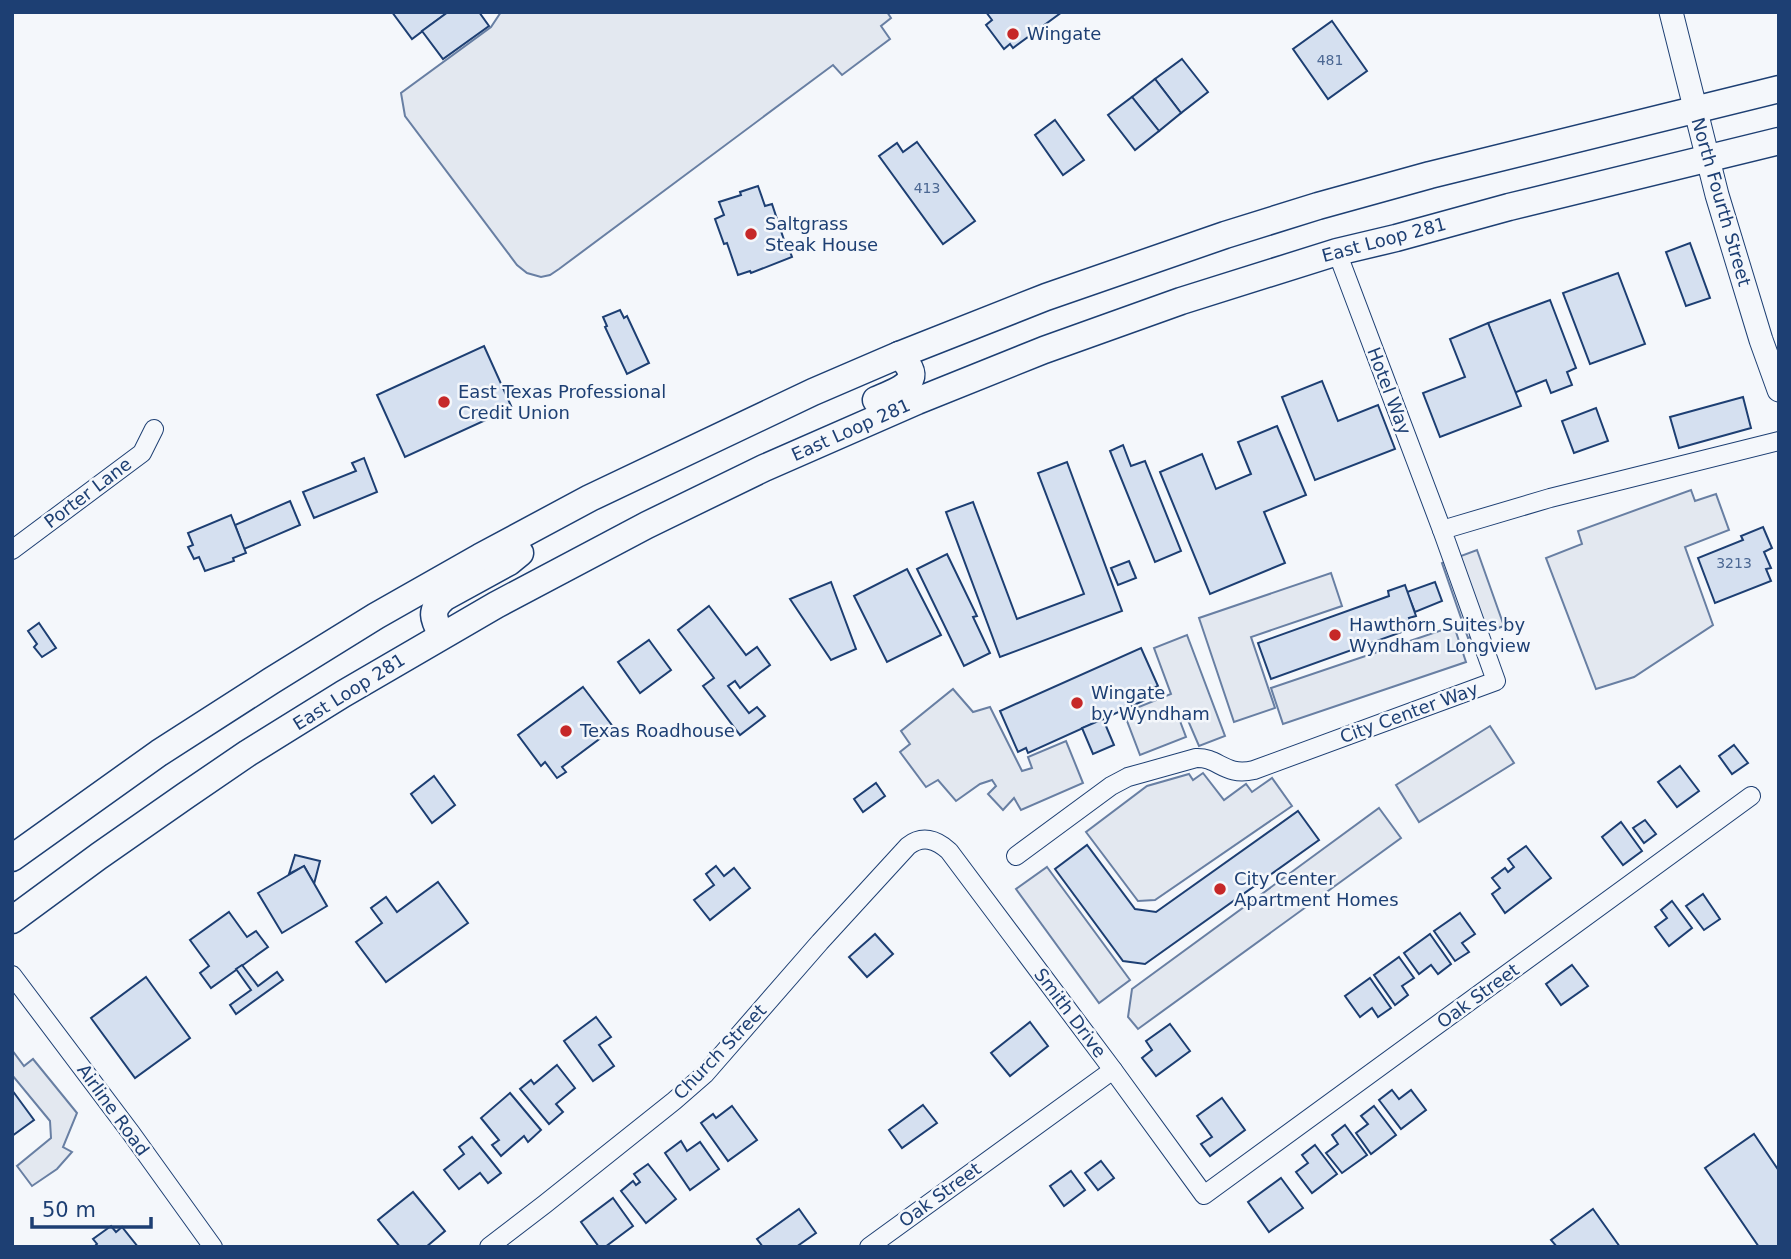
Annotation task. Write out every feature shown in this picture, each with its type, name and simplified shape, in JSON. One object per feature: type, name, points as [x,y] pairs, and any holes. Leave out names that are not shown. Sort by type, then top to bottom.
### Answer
[{"type":"highway","points":[[12,858],[159,753],[293,667],[419,592],[590,498],[766,413],[899,355],[1153,258],[1318,206],[1430,175],[1779,89]]},
{"type":"highway","name":"East Loop 281","points":[[12,920],[141,826],[248,753],[343,694],[442,635],[578,561],[764,468],[917,401],[1051,347],[1181,301],[1337,252],[1779,141]]},
{"type":"highway","points":[[764,468],[865,404],[906,386],[911,380],[911,372],[908,363],[899,355]]},
{"type":"highway","points":[[442,635],[434,619],[438,602],[509,562],[590,498]]},
{"type":"main road","name":"North Fourth Street","points":[[1671,12],[1728,233],[1760,341],[1779,390]]},
{"type":"street","name":"Hotel Way","points":[[1337,252],[1441,530]]},
{"type":"street","name":"Porter Lane","points":[[12,550],[142,453],[154,429]]},
{"type":"street","points":[[1441,530],[1550,498],[1779,441]]},
{"type":"street","name":"City Center Way","points":[[1016,856],[1120,780],[1128,777],[1196,758],[1203,758],[1236,771],[1254,770],[1496,681],[1441,530]]},
{"type":"street","name":"Oak Street","points":[[1204,1195],[1751,796]]},
{"type":"street","name":"Smith Drive","points":[[928,839],[949,851],[1204,1195]]},
{"type":"street","name":"Church Street","points":[[489,1247],[705,1074],[908,846],[928,839]]},
{"type":"street","name":"Airline Road","points":[[12,975],[213,1247]]},
{"type":"street","name":"Oak Street","points":[[869,1247],[1113,1070]]},
{"type":"shaded area","points":[[501,12],[887,12],[891,18],[881,26],[890,39],[842,75],[833,65],[559,269],[541,277],[527,273],[517,265],[405,116],[401,93],[491,27]]},
{"type":"shaded area","points":[[1691,490],[1695,501],[1716,494],[1729,530],[1685,547],[1713,625],[1634,677],[1596,689],[1546,558],[1582,544],[1578,531]]},
{"type":"shaded area","points":[[1477,550],[1504,626],[1468,638],[1442,563]]},
{"type":"shaded area","points":[[1331,573],[1342,606],[1251,637],[1275,708],[1234,722],[1199,618]]},
{"type":"shaded area","points":[[1454,626],[1466,662],[1283,724],[1271,688]]},
{"type":"shaded area","points":[[1187,635],[1225,736],[1199,746],[1187,718],[1180,721],[1186,737],[1140,755],[1124,713],[1171,694],[1154,648]]},
{"type":"shaded area","points":[[953,689],[973,712],[990,707],[1022,771],[1032,768],[1028,757],[1066,741],[1083,783],[1021,810],[1014,798],[1003,810],[988,794],[996,786],[992,780],[980,784],[956,801],[938,780],[926,787],[900,752],[910,744],[901,731]]},
{"type":"shaded area","points":[[1490,726],[1514,763],[1419,822],[1396,785]]},
{"type":"shaded area","points":[[1203,773],[1224,800],[1246,784],[1252,792],[1272,778],[1292,806],[1155,900],[1138,901],[1086,832],[1147,786],[1189,774],[1193,780]]},
{"type":"shaded area","points":[[1379,808],[1401,838],[1138,1029],[1128,1017],[1132,989]]},
{"type":"shaded area","points":[[1047,867],[1130,980],[1099,1003],[1016,889]]},
{"type":"shaded area","points":[[12,1050],[24,1066],[33,1059],[77,1113],[63,1147],[72,1152],[57,1169],[32,1186],[17,1166],[51,1138],[50,1121],[12,1075]]},
{"type":"building","points":[[392,12],[448,12],[412,39]]},
{"type":"building","points":[[448,12],[479,12],[489,26],[443,59],[422,31]]},
{"type":"building","name":"Wingate","points":[[986,12],[1062,12],[1013,48],[1010,44],[1004,49],[986,25],[992,20]]},
{"type":"building","points":[[1332,21],[1367,71],[1328,99],[1293,49]]},
{"type":"building","points":[[1182,59],[1208,92],[1181,113],[1155,79]]},
{"type":"building","points":[[1155,79],[1181,113],[1159,131],[1132,97]]},
{"type":"building","points":[[1132,97],[1159,131],[1135,150],[1108,115]]},
{"type":"building","points":[[1055,120],[1084,160],[1063,175],[1035,135]]},
{"type":"building","points":[[917,142],[975,221],[943,244],[879,156],[897,143],[903,152]]},
{"type":"building","name":"Saltgrass Steak House","points":[[758,186],[765,206],[772,204],[792,257],[751,273],[750,271],[738,275],[715,219],[724,215],[719,202]]},
{"type":"building","points":[[1690,243],[1710,298],[1686,306],[1666,252]]},
{"type":"building","points":[[1618,273],[1645,344],[1590,364],[1563,293]]},
{"type":"building","points":[[1550,300],[1576,368],[1567,372],[1572,385],[1551,393],[1546,380],[1514,393],[1488,323]]},
{"type":"building","points":[[620,310],[624,318],[627,316],[649,363],[627,374],[603,317]]},
{"type":"building","points":[[1488,323],[1521,406],[1440,437],[1423,393],[1465,377],[1450,339]]},
{"type":"building","name":"East Texas Professional Credit Union","points":[[484,346],[512,408],[405,457],[377,395]]},
{"type":"building","points":[[1322,381],[1338,421],[1378,405],[1395,449],[1315,480],[1282,397]]},
{"type":"building","points":[[1743,397],[1751,428],[1679,448],[1670,417]]},
{"type":"building","points":[[1596,408],[1608,441],[1574,453],[1562,421]]},
{"type":"building","points":[[1277,426],[1306,495],[1264,512],[1285,563],[1210,594],[1160,472],[1202,454],[1216,489],[1251,474],[1238,442]]},
{"type":"building","points":[[1123,445],[1131,466],[1145,461],[1181,551],[1155,562],[1110,451]]},
{"type":"building","points":[[364,458],[377,492],[314,518],[303,492],[356,471],[352,463]]},
{"type":"building","points":[[1067,462],[1122,611],[1000,657],[946,512],[973,502],[1017,619],[1084,594],[1038,473]]},
{"type":"building","points":[[290,501],[300,525],[244,549],[235,525]]},
{"type":"building","points":[[231,515],[246,553],[233,558],[234,561],[205,571],[199,557],[194,559],[188,547],[193,545],[188,533]]},
{"type":"building","points":[[1763,527],[1772,548],[1764,552],[1771,568],[1766,569],[1771,581],[1715,603],[1698,558],[1743,540],[1741,536]]},
{"type":"building","points":[[947,554],[977,616],[973,617],[990,653],[964,666],[917,569]]},
{"type":"building","points":[[1129,561],[1136,578],[1118,585],[1111,568]]},
{"type":"building","points":[[907,569],[941,635],[887,662],[854,596]]},
{"type":"building","points":[[831,582],[856,649],[831,660],[790,599]]},
{"type":"building","points":[[1435,582],[1442,601],[1415,612],[1407,592]]},
{"type":"building","name":"Hawthorn Suites by Wyndham Longview","points":[[1405,585],[1416,616],[1409,618],[1413,628],[1271,679],[1258,643],[1389,596],[1388,591]]},
{"type":"building","points":[[709,606],[746,655],[757,647],[770,665],[740,688],[735,681],[728,686],[749,713],[757,707],[765,716],[740,735],[703,686],[714,678],[678,630]]},
{"type":"building","points":[[39,623],[56,648],[42,657],[34,647],[37,644],[28,631]]},
{"type":"building","points":[[649,640],[671,670],[640,693],[618,662]]},
{"type":"building","name":"Wingate by Wyndham","points":[[1141,648],[1158,686],[1151,689],[1154,696],[1028,753],[1026,748],[1018,752],[1000,711]]},
{"type":"building","name":"Texas Roadhouse","points":[[583,687],[614,728],[562,767],[566,772],[557,778],[545,762],[541,766],[518,735]]},
{"type":"building","points":[[1103,719],[1114,745],[1093,754],[1082,728]]},
{"type":"building","points":[[1734,745],[1748,763],[1732,774],[1719,756]]},
{"type":"building","points":[[1680,766],[1699,791],[1677,807],[1658,782]]},
{"type":"building","points":[[434,776],[455,805],[432,823],[411,794]]},
{"type":"building","points":[[876,783],[885,796],[863,812],[854,799]]},
{"type":"building","name":"City Center Apartment Homes","points":[[1298,811],[1319,840],[1145,964],[1123,961],[1055,869],[1087,845],[1135,909],[1156,912]]},
{"type":"building","points":[[1645,820],[1656,834],[1644,843],[1633,828]]},
{"type":"building","points":[[1621,822],[1642,851],[1623,865],[1602,837]]},
{"type":"building","points":[[1526,846],[1551,878],[1505,913],[1492,894],[1500,888],[1492,878],[1505,868],[1508,872],[1514,867],[1508,859]]},
{"type":"building","points":[[295,855],[320,861],[314,884],[304,866],[289,874]]},
{"type":"building","points":[[304,866],[327,906],[282,933],[258,893]]},
{"type":"building","points":[[716,866],[724,876],[734,868],[750,888],[710,920],[694,900],[714,885],[706,874]]},
{"type":"building","points":[[438,882],[468,923],[386,982],[356,942],[382,923],[371,908],[386,897],[397,912]]},
{"type":"building","points":[[1703,894],[1720,919],[1704,930],[1686,906]]},
{"type":"building","points":[[1672,901],[1692,928],[1669,946],[1655,927],[1667,918],[1661,910]]},
{"type":"building","points":[[229,912],[247,937],[256,931],[268,947],[211,988],[200,973],[209,966],[190,940]]},
{"type":"building","points":[[1460,913],[1475,934],[1462,943],[1469,952],[1455,961],[1434,931]]},
{"type":"building","points":[[875,934],[893,954],[867,977],[849,957]]},
{"type":"building","points":[[1430,934],[1451,964],[1438,974],[1431,965],[1419,974],[1404,953]]},
{"type":"building","points":[[1399,957],[1414,978],[1402,986],[1408,995],[1395,1005],[1374,975]]},
{"type":"building","points":[[242,965],[258,986],[277,972],[283,980],[236,1014],[230,1005],[251,990],[236,969]]},
{"type":"building","points":[[1572,965],[1588,986],[1561,1005],[1546,984]]},
{"type":"building","points":[[146,977],[190,1038],[135,1078],[91,1018]]},
{"type":"building","points":[[1370,978],[1391,1008],[1378,1017],[1372,1008],[1360,1017],[1345,996]]},
{"type":"building","points":[[596,1017],[611,1037],[599,1045],[614,1066],[593,1081],[564,1041]]},
{"type":"building","points":[[1030,1022],[1048,1046],[1010,1076],[991,1053]]},
{"type":"building","points":[[1170,1024],[1190,1051],[1156,1076],[1142,1058],[1152,1050],[1146,1041]]},
{"type":"building","points":[[557,1065],[575,1088],[556,1104],[563,1112],[549,1124],[520,1089],[531,1080],[534,1084]]},
{"type":"building","points":[[12,1090],[34,1120],[12,1136]]},
{"type":"building","points":[[1392,1090],[1399,1099],[1411,1090],[1426,1110],[1401,1129],[1379,1100]]},
{"type":"building","points":[[510,1093],[541,1130],[528,1142],[524,1136],[501,1156],[492,1145],[499,1140],[481,1118]]},
{"type":"building","points":[[1222,1098],[1245,1130],[1210,1156],[1201,1144],[1212,1137],[1197,1116]]},
{"type":"building","points":[[923,1105],[937,1123],[902,1148],[889,1130]]},
{"type":"building","points":[[732,1106],[757,1140],[728,1161],[701,1123],[713,1114],[716,1118]]},
{"type":"building","points":[[1374,1106],[1396,1135],[1371,1154],[1356,1133],[1368,1124],[1361,1116]]},
{"type":"building","points":[[1345,1125],[1367,1155],[1342,1173],[1326,1153],[1338,1144],[1332,1135]]},
{"type":"building","points":[[1754,1134],[1779,1171],[1779,1247],[1759,1247],[1705,1168]]},
{"type":"building","points":[[472,1137],[501,1173],[488,1183],[480,1173],[459,1189],[444,1170],[464,1154],[459,1147]]},
{"type":"building","points":[[681,1141],[687,1151],[700,1142],[719,1169],[690,1190],[665,1153]]},
{"type":"building","points":[[1315,1145],[1337,1174],[1312,1193],[1296,1172],[1308,1163],[1302,1155]]},
{"type":"building","points":[[1101,1161],[1114,1178],[1098,1190],[1085,1173]]},
{"type":"building","points":[[648,1164],[676,1199],[646,1223],[621,1191],[633,1181],[636,1185],[640,1182],[634,1174]]},
{"type":"building","points":[[1071,1171],[1085,1190],[1064,1206],[1050,1186]]},
{"type":"building","points":[[1281,1178],[1303,1208],[1269,1232],[1248,1202]]},
{"type":"building","points":[[413,1192],[445,1231],[426,1247],[400,1247],[378,1220]]},
{"type":"building","points":[[613,1198],[633,1226],[605,1247],[599,1247],[581,1222]]},
{"type":"building","points":[[799,1209],[816,1233],[796,1247],[763,1247],[757,1239]]},
{"type":"building","points":[[1593,1209],[1620,1247],[1557,1247],[1551,1240]]},
{"type":"building","points":[[111,1226],[116,1232],[122,1227],[138,1247],[94,1247],[97,1244],[93,1239]]},
{"type":"place","name":"Wingate","points":[[1013,34]]},
{"type":"place","name":"Saltgrass Steak House","points":[[751,234]]},
{"type":"place","name":"East Texas Professional Credit Union","points":[[444,402]]},
{"type":"place","name":"Hawthorn Suites by Wyndham Longview","points":[[1335,635]]},
{"type":"place","name":"Wingate by Wyndham","points":[[1077,703]]},
{"type":"place","name":"Texas Roadhouse","points":[[566,731]]},
{"type":"place","name":"City Center Apartment Homes","points":[[1220,889]]}]
